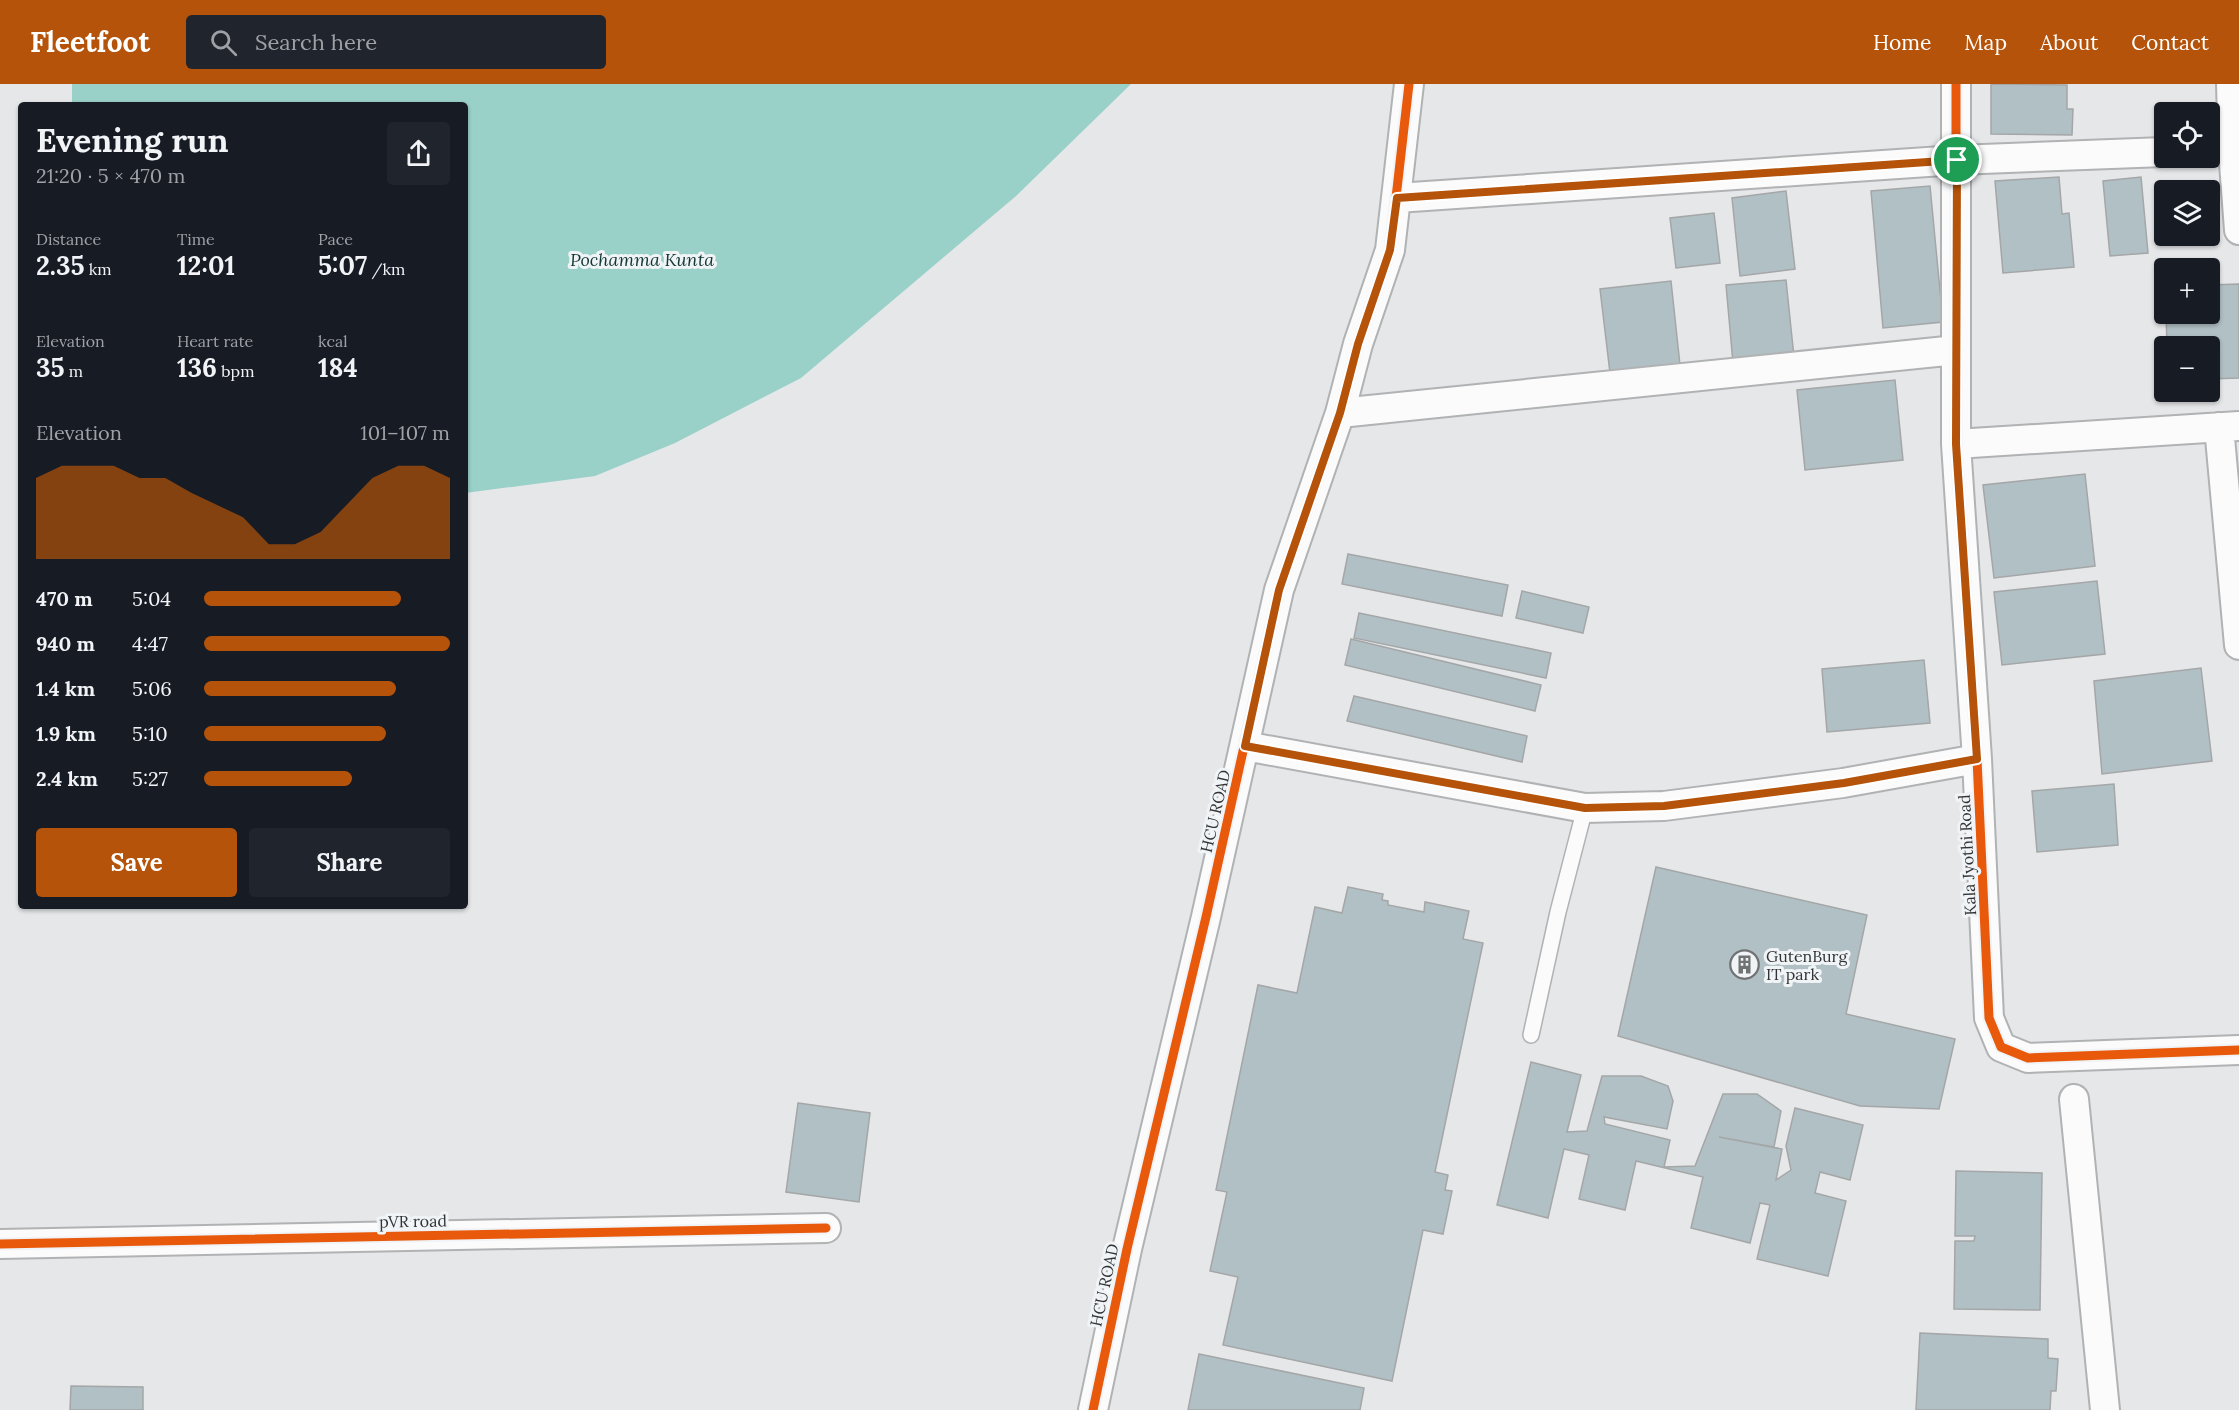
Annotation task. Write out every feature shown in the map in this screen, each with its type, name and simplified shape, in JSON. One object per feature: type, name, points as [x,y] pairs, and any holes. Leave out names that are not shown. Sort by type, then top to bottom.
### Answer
[{"type":"street","name":"HCU ROAD","points":[[1093,1410],[1127,1249],[1245,746],[1279,590],[1340,413],[1358,344],[1390,250],[1409,84]]},
{"type":"street","name":"Kala Jyothi Road","points":[[1956,84],[1956,444],[1977,759],[1989,1018],[2001,1047],[2028,1058],[2239,1050]]},
{"type":"street","points":[[2231,84],[2227,150],[2239,230]]},
{"type":"street","points":[[1397,198],[1957,160],[2154,152]]},
{"type":"street","points":[[1340,413],[1956,350]]},
{"type":"street","points":[[1956,444],[2229,426],[2239,645]]},
{"type":"street","points":[[1245,746],[1585,808],[1664,806],[1844,783],[1977,759]]},
{"type":"street","points":[[2074,1099],[2105,1410]]},
{"type":"street","name":"pVR road","points":[[0,1244],[826,1228]]},
{"type":"lane","points":[[1531,1035],[1558,912],[1585,808]]},
{"type":"water","name":"Pochamma Kunta","points":[[72,84],[1131,84],[1016,196],[801,378],[675,443],[595,476],[468,493],[468,102],[72,102]]},
{"type":"building","points":[[1991,84],[2067,85],[2067,109],[2073,109],[2072,135],[1991,134]]},
{"type":"building","points":[[2059,177],[2062,214],[2069,213],[2074,267],[2003,273],[1995,181]]},
{"type":"building","points":[[2141,177],[2148,253],[2110,256],[2103,181]]},
{"type":"building","points":[[1930,186],[1943,322],[1883,328],[1871,191]]},
{"type":"building","points":[[1786,191],[1795,269],[1740,276],[1732,198]]},
{"type":"building","points":[[1714,213],[1720,263],[1676,268],[1670,218]]},
{"type":"building","points":[[1786,280],[1794,357],[1733,363],[1726,285]]},
{"type":"building","points":[[1671,281],[1680,365],[1610,373],[1600,289]]},
{"type":"building","points":[[2239,284],[2239,378],[2220,379],[2220,336],[2167,336],[2166,324],[2220,324],[2220,285]]},
{"type":"building","points":[[1895,380],[1903,460],[1805,470],[1797,390]]},
{"type":"building","points":[[2085,474],[2095,566],[1994,578],[1983,485]]},
{"type":"building","points":[[1348,554],[1508,585],[1502,616],[1342,584]]},
{"type":"building","points":[[2097,581],[2105,654],[2002,665],[1994,592]]},
{"type":"building","points":[[1522,591],[1589,607],[1583,633],[1516,618]]},
{"type":"building","points":[[1359,613],[1551,653],[1546,678],[1354,638]]},
{"type":"building","points":[[1351,639],[1541,685],[1535,711],[1345,665]]},
{"type":"building","points":[[1924,660],[1930,723],[1827,732],[1822,669]]},
{"type":"building","points":[[2201,668],[2212,761],[2102,774],[2094,681]]},
{"type":"building","points":[[1354,696],[1527,736],[1522,762],[1347,721]]},
{"type":"building","points":[[2114,784],[2118,845],[2037,852],[2032,791]]},
{"type":"building","name":"GutenBurg IT park","points":[[1656,867],[1867,915],[1846,1014],[1955,1039],[1939,1109],[1860,1106],[1618,1036]]},
{"type":"building","points":[[1348,887],[1383,894],[1382,900],[1388,901],[1388,905],[1424,912],[1425,902],[1469,911],[1463,939],[1483,943],[1435,1172],[1448,1175],[1445,1190],[1452,1191],[1443,1234],[1423,1230],[1392,1381],[1223,1345],[1238,1277],[1210,1271],[1227,1192],[1216,1190],[1258,985],[1297,993],[1315,907],[1342,913]]},
{"type":"building","points":[[1531,1062],[1581,1075],[1567,1132],[1587,1131],[1602,1076],[1641,1076],[1668,1086],[1673,1101],[1667,1129],[1604,1117],[1605,1124],[1670,1140],[1664,1167],[1695,1166],[1723,1094],[1757,1094],[1781,1111],[1774,1147],[1719,1137],[1782,1149],[1776,1180],[1791,1170],[1786,1146],[1795,1108],[1863,1125],[1850,1180],[1820,1172],[1815,1193],[1846,1201],[1828,1276],[1757,1259],[1770,1205],[1760,1203],[1750,1243],[1691,1228],[1703,1177],[1636,1161],[1625,1210],[1579,1199],[1589,1155],[1564,1149],[1548,1218],[1497,1205]]},
{"type":"building","points":[[798,1103],[870,1113],[859,1202],[786,1192]]},
{"type":"building","points":[[1956,1171],[2042,1173],[2040,1310],[1954,1309],[1955,1241],[1974,1241],[1975,1236],[1955,1236]]},
{"type":"building","points":[[1920,1333],[2048,1339],[2048,1358],[2058,1359],[2056,1391],[2051,1391],[2050,1410],[1916,1410]]},
{"type":"building","points":[[1199,1354],[1364,1388],[1360,1410],[1188,1410]]},
{"type":"building","points":[[71,1386],[143,1387],[143,1410],[70,1410]]},
{"type":"cycle path","points":[[1093,1410],[1127,1249],[1206,917],[1279,590],[1340,413],[1358,344],[1390,250],[1409,84]]},
{"type":"cycle path","points":[[1956,84],[1956,444],[1977,759],[1989,1018],[2001,1047],[2028,1058],[2239,1050]]},
{"type":"cycle path","points":[[0,1244],[826,1228]]},
{"type":"place","name":"GutenBurg IT park","points":[[1745,965]]},
{"type":"route","points":[[1957,160],[1956,444],[1977,759],[1844,783],[1664,806],[1585,808],[1245,746],[1279,590],[1340,413],[1358,344],[1390,250],[1397,198],[1957,160]]}]
